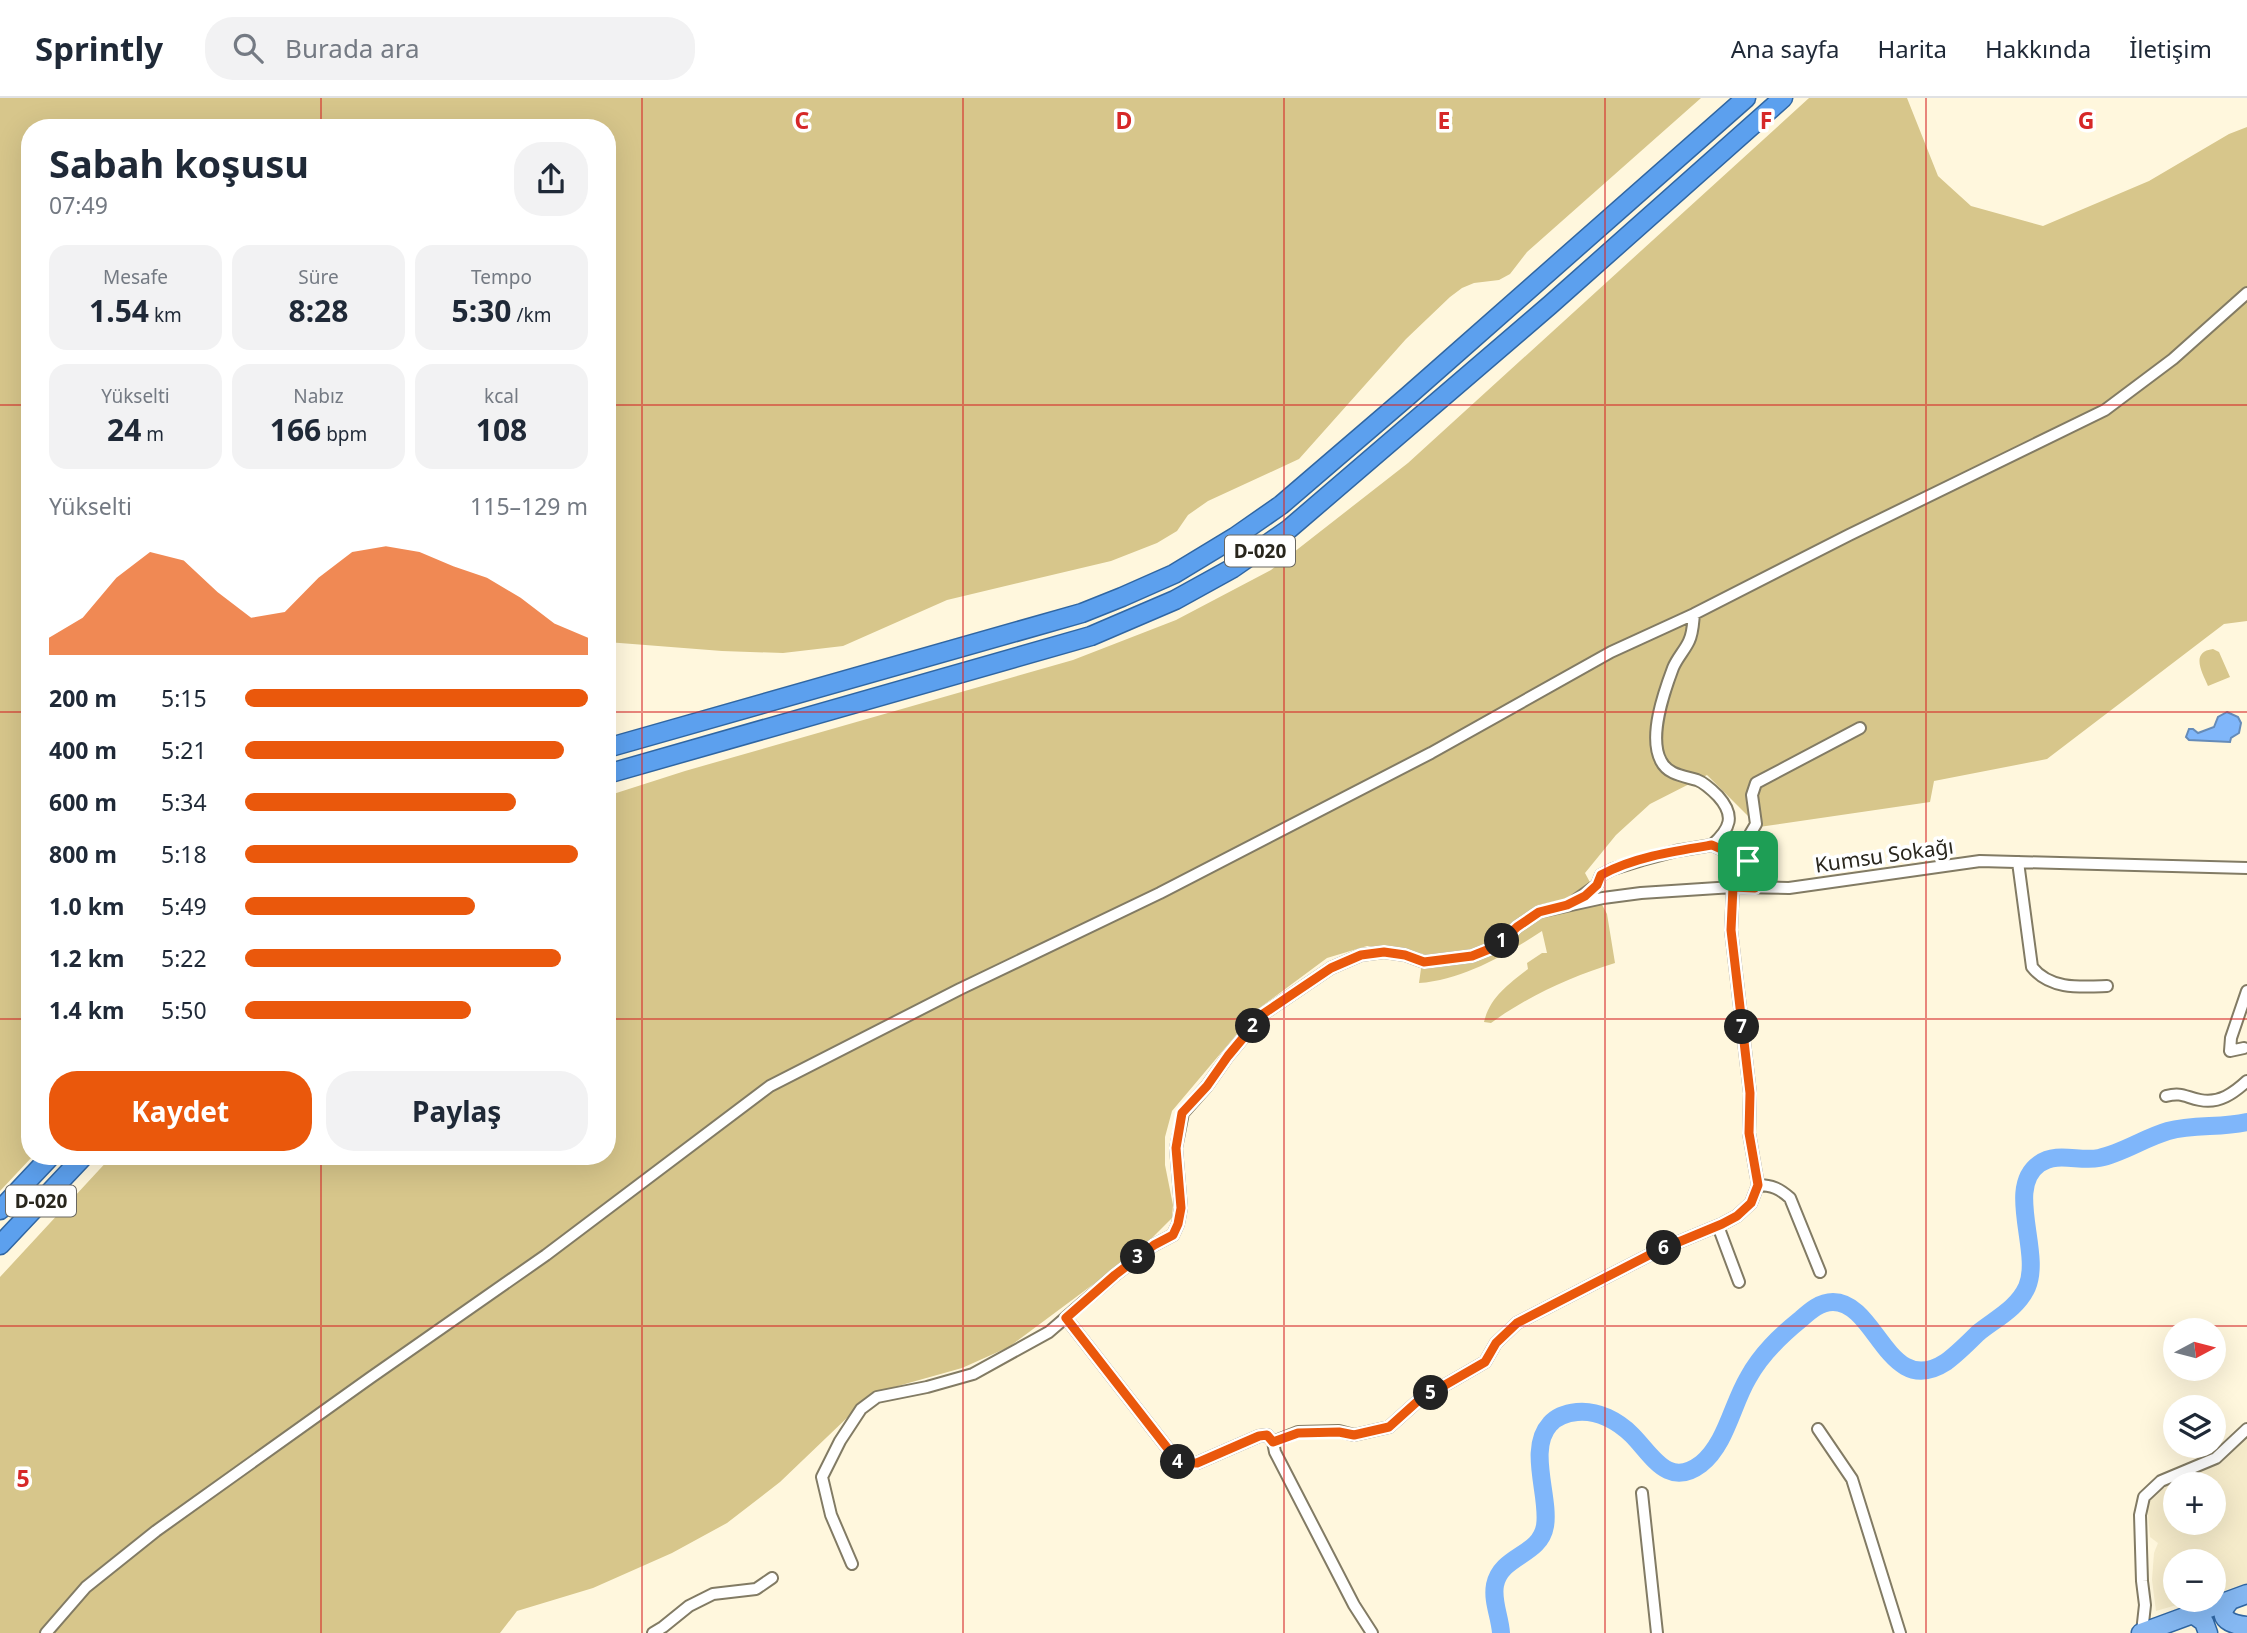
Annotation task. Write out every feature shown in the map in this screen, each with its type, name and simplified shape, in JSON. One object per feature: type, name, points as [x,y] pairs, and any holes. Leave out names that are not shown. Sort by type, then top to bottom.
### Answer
[{"type":"highway","name":"D-020","points":[[616,745],[1082,613],[1144,588],[1190,565],[1258,522],[1306,484],[1746,98]]},
{"type":"highway","name":"D-020","points":[[616,771],[1091,636],[1150,612],[1223,573],[1263,549],[1318,507],[1783,98]]},
{"type":"highway","name":"D-020","points":[[0,1210],[42,1165]]},
{"type":"highway","name":"D-020","points":[[0,1245],[75,1165]]},
{"type":"main road","points":[[2142,1633],[2247,1594]]},
{"type":"main road","points":[[2228,1602],[2224,1613],[2227,1620],[2246,1629]]},
{"type":"main road","points":[[2194,1615],[2204,1622],[2208,1633]]},
{"type":"main road","points":[[2236,1633],[2246,1629]]},
{"type":"street","points":[[46,1633],[86,1587],[156,1531],[546,1255],[770,1086],[960,989],[1160,893],[1431,753],[1611,652],[1694,614],[2105,410],[2173,359],[2247,293]]},
{"type":"street","points":[[852,1564],[831,1515],[822,1477],[840,1441],[861,1409],[877,1397],[973,1374],[1049,1332],[1115,1275],[1154,1245],[1173,1235],[1181,1208],[1176,1148],[1182,1113],[1207,1086],[1263,1014],[1331,968],[1361,955],[1384,952],[1405,955],[1424,962],[1472,956],[1497,946],[1517,927],[1539,912],[1567,905],[1585,896],[1597,885],[1601,875],[1613,869],[1676,851],[1712,845],[1722,836],[1728,825],[1727,806],[1698,780],[1685,778],[1661,763],[1654,738],[1674,666],[1691,638],[1694,614]]},
{"type":"street","points":[[1755,888],[1746,841],[1756,824],[1752,795],[1756,783],[1860,728]]},
{"type":"street","points":[[1712,845],[1748,861]]},
{"type":"street","name":"Kumsu Sokağı","points":[[1567,905],[1641,894],[1733,887],[1789,888],[1980,861],[2247,868]]},
{"type":"street","points":[[2018,862],[2032,967],[2038,975],[2052,982],[2076,987],[2107,986]]},
{"type":"street","points":[[1273,1442],[1298,1433],[1339,1432],[1354,1435],[1389,1427],[1419,1400],[1485,1362],[1496,1343],[1517,1323],[1657,1251],[1718,1226],[1737,1216],[1751,1203],[1758,1185],[1749,1133],[1750,1093],[1731,930],[1733,887]]},
{"type":"street","points":[[2244,1048],[2230,1051],[2231,1038],[2247,991]]},
{"type":"street","points":[[2166,1096],[2179,1093],[2203,1101],[2219,1100],[2235,1092],[2247,1081]]},
{"type":"street","points":[[1758,1185],[1770,1185],[1790,1198],[1820,1272]]},
{"type":"street","points":[[1718,1226],[1739,1282]]},
{"type":"street","points":[[1066,1318],[1179,1463],[1197,1463],[1267,1435],[1273,1442],[1275,1452],[1348,1593],[1372,1633]]},
{"type":"street","points":[[1818,1429],[1852,1479],[1900,1633]]},
{"type":"street","points":[[2142,1633],[2145,1605],[2140,1505],[2144,1497],[2161,1481],[2216,1458],[2247,1429]]},
{"type":"street","points":[[1642,1493],[1657,1633]]},
{"type":"street","points":[[653,1633],[689,1606],[713,1594],[756,1589],[772,1578]]},
{"type":"shaded area","points":[[0,98],[1701,98],[1527,252],[1510,274],[1499,280],[1474,283],[1450,297],[1406,339],[1299,459],[1208,501],[1188,515],[1177,531],[1157,543],[1111,561],[947,600],[843,646],[783,653],[616,643],[616,119],[21,119],[21,1165],[24,1165],[0,1191]]},
{"type":"shaded area","points":[[1809,98],[1907,98],[1938,176],[1971,206],[2043,226],[2149,181],[2229,134],[2247,127],[2247,621],[2224,624],[2047,759],[1934,781],[1930,802],[1759,827],[1707,775],[1650,804],[1616,835],[1585,873],[1607,914],[1615,963],[1551,988],[1491,1023],[1484,1022],[1496,998],[1528,969],[1527,963],[1542,953],[1547,953],[1542,931],[1467,972],[1435,981],[1419,983],[1423,954],[1404,949],[1367,946],[1327,958],[1258,1009],[1172,1111],[1165,1137],[1165,1165],[1173,1205],[1172,1218],[1142,1248],[1009,1347],[962,1368],[873,1393],[780,1482],[727,1523],[672,1553],[593,1588],[517,1611],[500,1633],[0,1633],[0,1277],[104,1165],[616,1165],[616,793],[1073,660],[1176,620],[1271,570],[1408,463]]},
{"type":"shaded area","points":[[2213,649],[2219,652],[2230,677],[2208,686],[2200,658],[2206,651]]},
{"type":"shaded area","points":[[2247,1438],[2247,1583],[2226,1590],[2226,1549],[2163,1549],[2163,1609],[2156,1611],[2152,1580],[2154,1553],[2158,1543],[2150,1537],[2147,1503],[2155,1492],[2163,1487],[2163,1535],[2226,1535],[2226,1472],[2193,1472],[2226,1458],[2226,1455]]},
{"type":"water","points":[[2227,712],[2238,717],[2241,723],[2239,733],[2231,738],[2230,742],[2189,740],[2186,737],[2189,729],[2198,733],[2214,727],[2218,717]]},
{"type":"waterway","points":[[1501,1633],[1495,1585],[1505,1567],[1529,1550],[1542,1536],[1546,1514],[1540,1446],[1543,1434],[1556,1419],[1577,1412],[1600,1415],[1626,1430],[1662,1466],[1679,1473],[1689,1471],[1710,1456],[1717,1446],[1742,1389],[1765,1353],[1808,1313],[1828,1302],[1848,1306],[1861,1317],[1896,1360],[1910,1369],[1926,1370],[1946,1362],[1978,1333],[2012,1308],[2027,1287],[2030,1256],[2024,1204],[2025,1188],[2029,1175],[2039,1164],[2061,1157],[2099,1158],[2178,1129],[2247,1122]]},
{"type":"route","points":[[1712,845],[1748,861],[1755,888],[1733,887],[1731,930],[1750,1093],[1749,1133],[1758,1185],[1751,1203],[1737,1216],[1722,1224],[1657,1251],[1517,1323],[1496,1343],[1485,1362],[1419,1400],[1389,1427],[1354,1435],[1339,1432],[1298,1433],[1273,1442],[1267,1435],[1259,1436],[1197,1463],[1179,1463],[1066,1318],[1115,1275],[1154,1245],[1173,1235],[1181,1208],[1176,1148],[1182,1113],[1207,1086],[1263,1014],[1331,968],[1361,955],[1384,952],[1405,955],[1424,962],[1472,956],[1497,946],[1517,927],[1539,912],[1567,905],[1585,896],[1597,885],[1601,875],[1613,869],[1676,851],[1712,845]]}]
